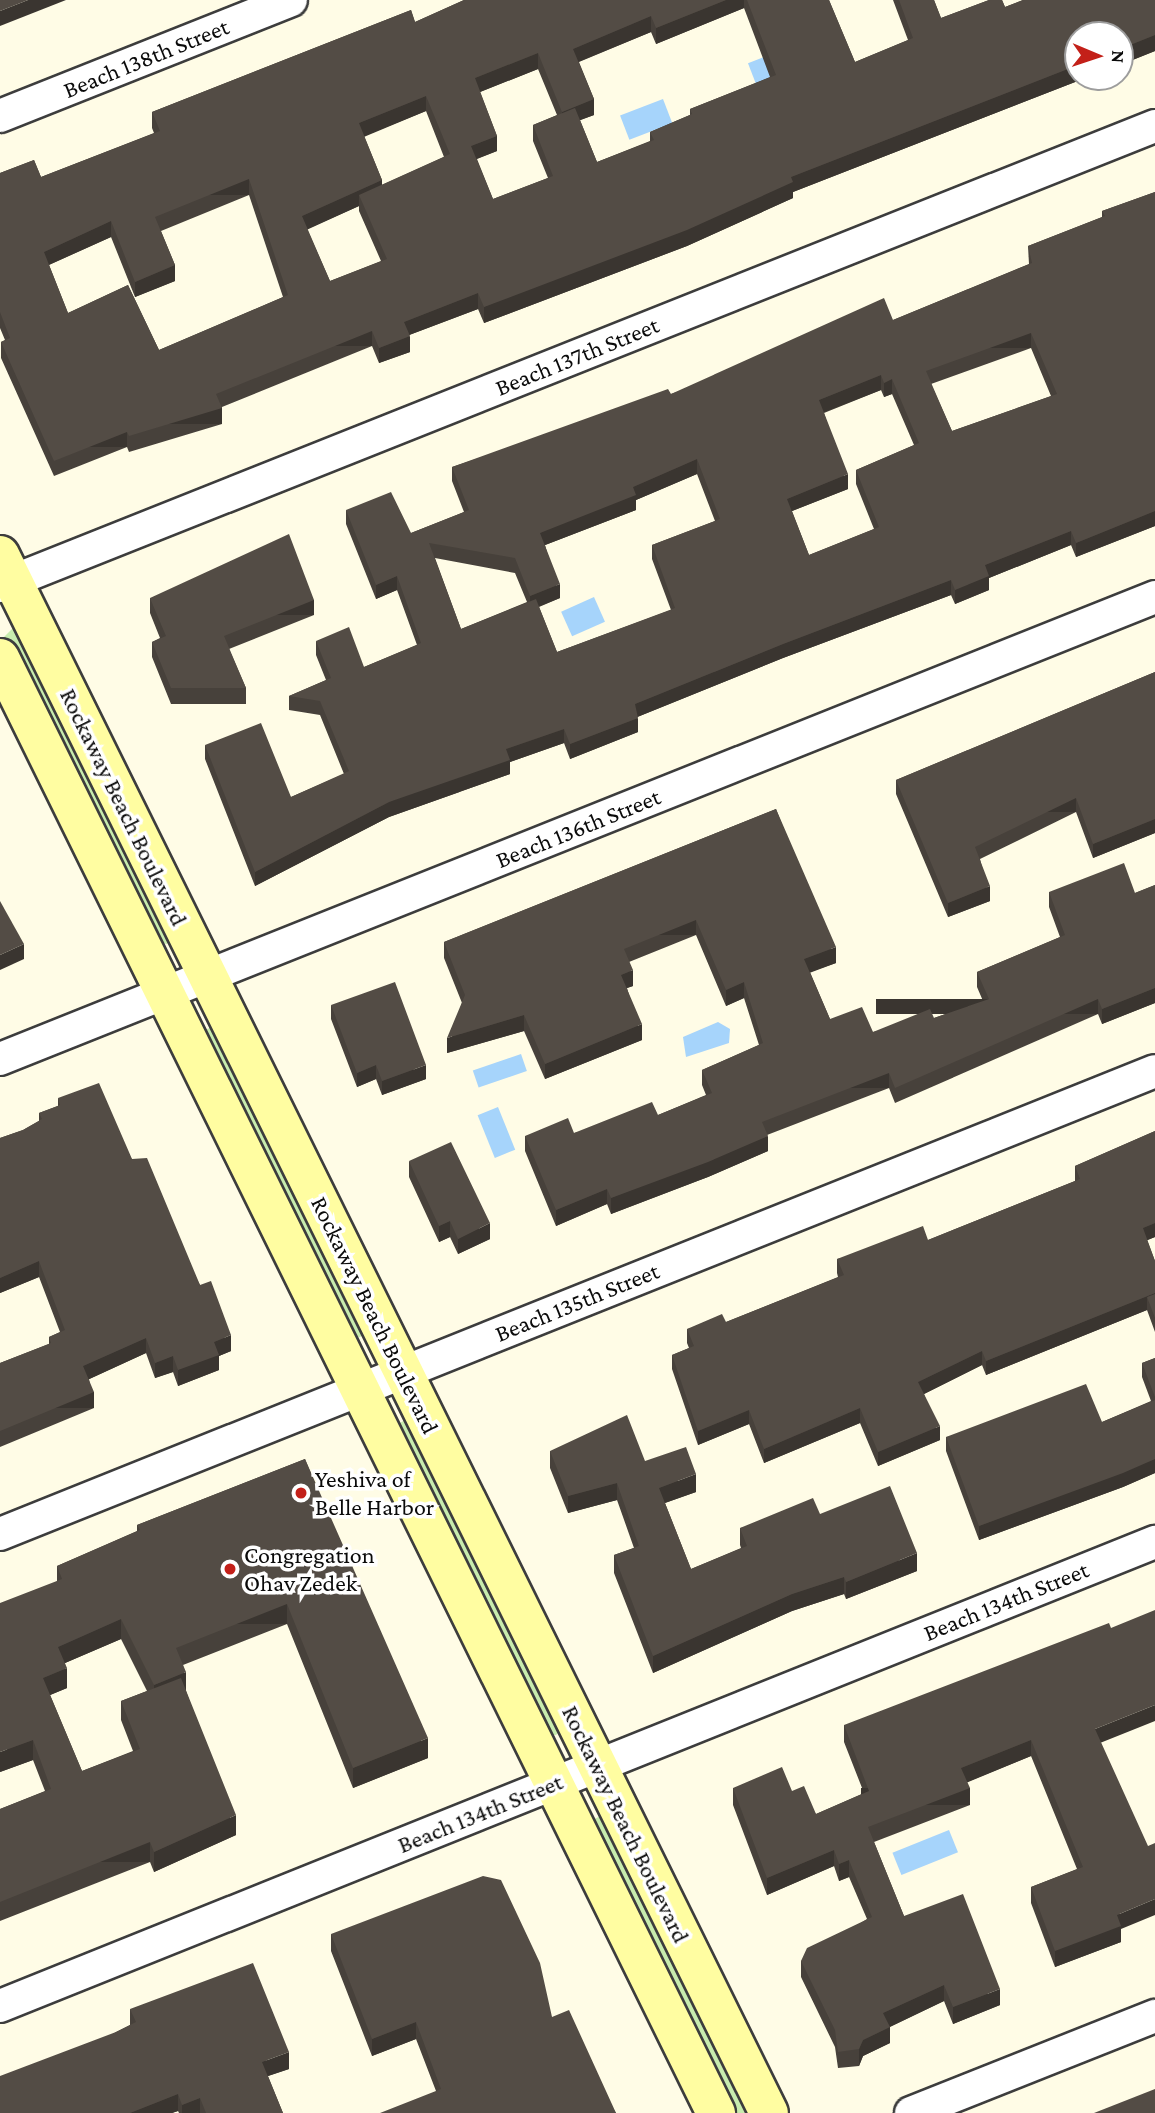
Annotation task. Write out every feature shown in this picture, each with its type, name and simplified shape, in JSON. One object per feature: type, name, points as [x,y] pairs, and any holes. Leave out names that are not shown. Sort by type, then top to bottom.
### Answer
[{"type":"street","name":"Beach 138th Street","points":[[0,116],[291,0]]},
{"type":"street","name":"Beach 137th Street","points":[[4,574],[1155,126]]},
{"type":"street","name":"Rockaway Beach Boulevard","points":[[4,574],[208,976],[769,2113]]},
{"type":"street","name":"Beach 136th Street","points":[[0,1059],[1155,597]]},
{"type":"street","name":"Rockaway Beach Boulevard","points":[[0,658],[362,1388],[552,1783],[716,2113]]},
{"type":"street","name":"Beach 135th Street","points":[[0,1534],[1155,1071]]},
{"type":"street","name":"Beach 134th Street","points":[[0,2006],[1155,1542]]},
{"type":"street","points":[[911,2113],[1155,2016]]},
{"type":"green space","points":[[15,626],[171,939],[167,944],[154,941],[4,637]]},
{"type":"green space","points":[[214,1026],[364,1334],[360,1337],[355,1338],[203,1031]]},
{"type":"green space","points":[[407,1419],[560,1731],[556,1735],[549,1735],[398,1424]]},
{"type":"green space","points":[[602,1815],[751,2113],[729,2113],[593,1820]]},
{"type":"water","points":[[790,47],[799,70],[757,86],[748,63]]},
{"type":"water","points":[[663,99],[672,123],[629,140],[620,115]]},
{"type":"water","points":[[594,597],[605,622],[572,636],[561,612]]},
{"type":"water","points":[[718,1022],[730,1029],[729,1043],[686,1057],[683,1037]]},
{"type":"water","points":[[521,1054],[527,1071],[479,1088],[473,1071]]},
{"type":"water","points":[[498,1107],[515,1150],[495,1158],[478,1115]]},
{"type":"water","points":[[949,1830],[958,1852],[901,1875],[892,1853]]},
{"type":"building","points":[[0,0],[28,0],[0,11]]},
{"type":"building","points":[[464,0],[726,0],[656,28],[651,16],[573,49],[594,99],[562,112],[538,53],[475,78],[497,136],[471,146],[493,199],[553,176],[533,125],[575,108],[597,162],[654,140],[650,132],[692,114],[690,109],[776,75],[747,0],[829,0],[855,62],[913,38],[899,0],[934,0],[941,18],[989,0],[1002,0],[1005,7],[1023,0],[1155,0],[1155,35],[1134,43],[1134,21],[1064,21],[1064,70],[791,177],[793,182],[687,230],[484,307],[478,293],[404,322],[410,336],[379,348],[372,331],[216,394],[222,408],[129,436],[127,432],[54,461],[1,342],[10,338],[0,312],[0,173],[34,160],[41,177],[160,131],[152,112],[411,10],[415,22]],"holes":[[[426,96],[450,154],[359,195],[387,259],[330,281],[302,216],[382,180],[359,123]],[[249,179],[288,295],[159,350],[128,285],[68,313],[44,252],[111,221],[135,282],[175,265],[155,217]]]},
{"type":"building","points":[[1155,192],[1155,511],[1076,543],[1071,531],[985,565],[989,576],[955,590],[951,580],[783,644],[635,704],[638,718],[570,744],[564,729],[506,749],[510,760],[389,802],[255,872],[205,745],[261,723],[291,797],[349,771],[320,701],[289,696],[331,678],[316,641],[349,627],[364,667],[421,643],[397,576],[376,585],[346,510],[391,492],[411,533],[469,510],[452,467],[668,389],[671,394],[884,298],[893,320],[1032,263],[1028,246],[1105,216],[1102,211]],"holes":[[[1031,333],[1057,394],[952,431],[926,371]],[[881,375],[884,383],[892,379],[919,443],[856,470],[879,527],[809,555],[787,499],[848,474],[819,400]],[[697,459],[720,519],[652,545],[675,608],[557,652],[536,599],[461,629],[429,543],[515,558],[530,596],[560,584],[540,533],[636,495],[633,487]]]},
{"type":"building","points":[[289,534],[314,600],[224,636],[246,688],[171,688],[152,642],[166,636],[150,598]]},
{"type":"building","points":[[1155,672],[1155,819],[1093,844],[1076,798],[975,847],[990,886],[948,903],[896,780]]},
{"type":"building","points":[[776,809],[836,947],[804,959],[830,1019],[862,1007],[873,1032],[930,1009],[934,1018],[989,999],[977,972],[1065,935],[1049,892],[1124,863],[1135,893],[1155,885],[1155,988],[1102,1009],[1098,999],[895,1088],[889,1073],[762,1122],[768,1136],[708,1162],[611,1198],[607,1189],[556,1210],[525,1136],[568,1118],[574,1133],[652,1102],[658,1115],[712,1093],[702,1070],[763,1043],[744,982],[726,990],[696,920],[624,949],[633,970],[621,975],[642,1024],[545,1064],[524,1015],[447,1038],[465,995],[444,942]]},
{"type":"building","points":[[0,901],[24,944],[0,955]]},
{"type":"building","points":[[395,982],[426,1065],[382,1081],[376,1065],[357,1073],[331,1005]]},
{"type":"building","points":[[99,1083],[132,1159],[147,1158],[200,1285],[211,1281],[231,1335],[214,1342],[219,1355],[178,1370],[173,1356],[155,1363],[146,1338],[83,1366],[94,1392],[0,1431],[0,1363],[51,1343],[49,1337],[65,1330],[39,1261],[0,1278],[0,1138],[23,1130],[42,1119],[39,1113],[60,1105],[58,1098]]},
{"type":"building","points":[[1155,1131],[1155,1223],[1143,1228],[1155,1261],[1155,1293],[986,1361],[982,1351],[918,1382],[940,1426],[878,1452],[860,1408],[764,1449],[749,1410],[698,1431],[672,1355],[694,1346],[687,1329],[722,1314],[726,1322],[844,1275],[837,1259],[923,1226],[928,1240],[1080,1179],[1075,1166]]},
{"type":"building","points":[[451,1142],[490,1223],[458,1239],[450,1221],[439,1226],[409,1161]]},
{"type":"building","points":[[1155,1294],[1155,1318],[1147,1297]]},
{"type":"building","points":[[1155,1358],[1155,1397],[1142,1363]]},
{"type":"building","points":[[1086,1384],[1102,1422],[1155,1400],[1155,1459],[979,1526],[946,1437]]},
{"type":"building","points":[[627,1415],[645,1461],[686,1447],[696,1474],[659,1488],[691,1569],[747,1546],[740,1528],[813,1498],[820,1514],[890,1486],[917,1553],[846,1582],[844,1577],[792,1594],[653,1656],[614,1555],[639,1546],[617,1483],[568,1496],[550,1451]]},
{"type":"building","points":[[305,1459],[428,1738],[353,1768],[287,1604],[176,1648],[186,1672],[154,1685],[121,1619],[58,1647],[67,1668],[43,1678],[82,1771],[140,1749],[121,1701],[181,1678],[236,1815],[154,1852],[150,1842],[0,1902],[0,1809],[51,1789],[33,1740],[0,1752],[0,1603],[62,1579],[57,1566],[140,1530],[137,1525]]},
{"type":"building","points":[[1155,1610],[1155,1705],[1095,1729],[1148,1846],[1155,1843],[1155,1899],[1117,1915],[1121,1926],[1055,1951],[1031,1887],[1083,1867],[1031,1740],[961,1768],[970,1788],[868,1827],[904,1916],[963,1894],[1000,1989],[953,2007],[944,1985],[883,2013],[890,2027],[863,2040],[859,2049],[838,2052],[835,2030],[801,1961],[807,1948],[872,1917],[849,1860],[839,1864],[834,1850],[767,1878],[733,1788],[782,1767],[792,1791],[804,1786],[816,1814],[869,1791],[844,1725],[1109,1623],[1111,1628]]},
{"type":"building","points":[[483,1876],[501,1880],[540,1963],[552,2017],[569,2010],[616,2113],[380,2113],[441,2089],[416,2022],[372,2039],[331,1934]]},
{"type":"building","points":[[253,1963],[289,2052],[262,2062],[283,2113],[206,2113],[200,2098],[182,2105],[178,2094],[130,2113],[0,2113],[0,2076],[136,2022],[130,2009]]},
{"type":"building","points":[[1155,2089],[1155,2113],[1094,2113]]},
{"type":"place","name":"Yeshiva of Belle Harbor","points":[[301,1493]]},
{"type":"place","name":"Congregation Ohav Zedek","points":[[230,1569]]}]
